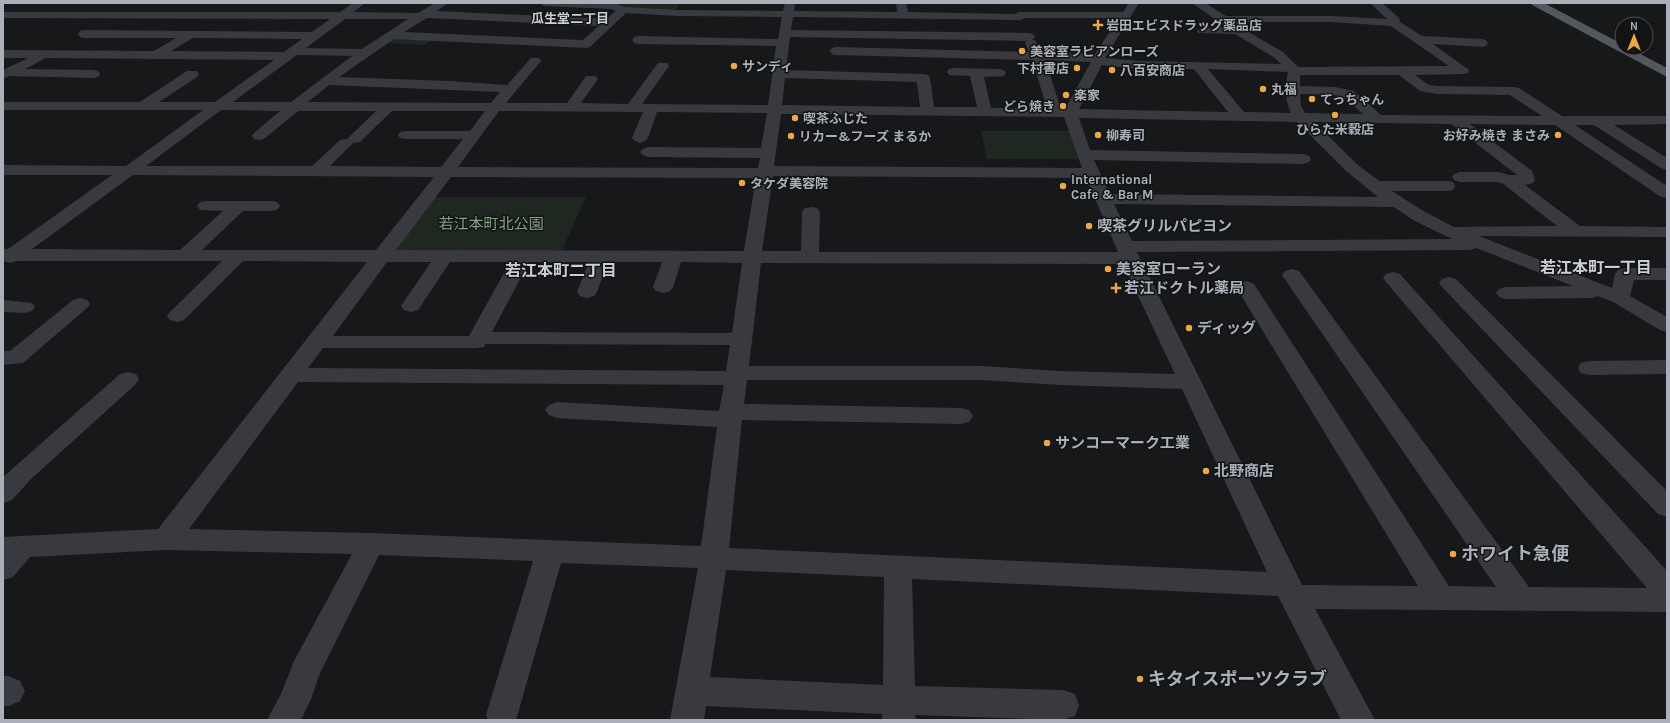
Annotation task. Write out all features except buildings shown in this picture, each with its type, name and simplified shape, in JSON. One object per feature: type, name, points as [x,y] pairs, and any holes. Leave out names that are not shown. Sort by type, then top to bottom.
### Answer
[{"type":"main road","points":[[1536,3],[1667,73]]},
{"type":"street","points":[[5,15],[34,3]]},
{"type":"street","points":[[5,74],[146,3]]},
{"type":"street","points":[[6,257],[360,3]]},
{"type":"street","points":[[259,136],[294,106],[327,81],[390,36],[443,3]]},
{"type":"street","points":[[544,3],[614,6],[623,10],[722,8],[789,9],[903,15],[1020,16],[1131,8]]},
{"type":"street","points":[[525,19],[547,3]]},
{"type":"street","points":[[901,3],[903,15]]},
{"type":"street","points":[[1014,3],[1062,113],[1084,155],[1128,253],[1290,591],[1358,720]]},
{"type":"street","points":[[1099,3],[1102,6],[1131,8]]},
{"type":"street","points":[[1197,3],[1279,55],[1294,69]]},
{"type":"street","points":[[1375,3],[1395,20],[1394,23]]},
{"type":"street","points":[[1062,113],[1131,8]]},
{"type":"street","points":[[789,9],[730,416],[714,558],[689,706],[899,710],[1063,705]]},
{"type":"street","points":[[390,36],[586,44],[623,10]]},
{"type":"street","points":[[5,15],[422,15],[525,19],[621,26]]},
{"type":"street","points":[[836,51],[1037,55],[1098,60],[1156,70],[1198,65],[1294,69],[1402,71],[1463,70],[1394,23],[1331,20],[1224,19]]},
{"type":"street","points":[[1203,31],[1238,30]]},
{"type":"street","points":[[84,34],[315,36]]},
{"type":"street","points":[[156,55],[190,35]]},
{"type":"street","points":[[235,55],[266,35]]},
{"type":"street","points":[[638,40],[1029,37]]},
{"type":"street","points":[[1419,40],[1482,43]]},
{"type":"street","points":[[3,54],[235,55],[366,53]]},
{"type":"street","points":[[166,539],[496,106],[535,61]]},
{"type":"street","points":[[143,106],[194,69],[275,65]]},
{"type":"street","points":[[1198,65],[1240,117]]},
{"type":"street","points":[[632,108],[663,66]]},
{"type":"street","points":[[830,75],[830,66],[883,66]]},
{"type":"street","points":[[1294,69],[1294,106],[1301,118],[1352,168],[1418,216],[1479,244],[1613,295],[1667,326]]},
{"type":"street","points":[[1402,71],[1425,88],[1437,90],[1514,91],[1667,193]]},
{"type":"street","points":[[954,72],[999,72]]},
{"type":"street","points":[[976,72],[985,112]]},
{"type":"street","points":[[5,74],[93,74]]},
{"type":"street","points":[[779,74],[923,78],[928,111]]},
{"type":"street","points":[[571,107],[591,79]]},
{"type":"street","points":[[327,81],[510,90]]},
{"type":"street","points":[[372,106],[396,84]]},
{"type":"street","points":[[1293,90],[1335,90],[1349,94],[1377,119]]},
{"type":"street","points":[[3,106],[496,106],[1062,113],[1456,121],[1667,120]]},
{"type":"street","points":[[316,171],[389,106]]},
{"type":"street","points":[[640,138],[652,108]]},
{"type":"street","points":[[1375,186],[1499,177],[1508,180],[1527,180],[1526,174],[1456,121]]},
{"type":"street","points":[[1598,121],[1667,165]]},
{"type":"street","points":[[405,135],[474,136]]},
{"type":"street","points":[[648,152],[768,153]]},
{"type":"street","points":[[1084,155],[1303,159]]},
{"type":"street","points":[[3,170],[1092,173]]},
{"type":"street","points":[[1508,180],[1576,232]]},
{"type":"street","points":[[1104,199],[1398,202]]},
{"type":"street","points":[[206,206],[271,206]]},
{"type":"street","points":[[184,256],[239,206]]},
{"type":"street","points":[[810,258],[811,212]]},
{"type":"street","points":[[1449,231],[1667,232]]},
{"type":"street","points":[[6,257],[238,256],[810,258],[1128,253],[1479,244]]},
{"type":"street","points":[[177,316],[238,256]]},
{"type":"street","points":[[411,306],[444,257]]},
{"type":"street","points":[[315,342],[476,342],[522,257]]},
{"type":"street","points":[[587,292],[601,257]]},
{"type":"street","points":[[663,287],[673,257]]},
{"type":"street","points":[[1613,295],[1625,274],[1667,274]]},
{"type":"street","points":[[1292,275],[1521,599]]},
{"type":"street","points":[[1393,278],[1667,592]]},
{"type":"street","points":[[1449,283],[1667,507]]},
{"type":"street","points":[[1246,287],[1441,598]]},
{"type":"street","points":[[1506,293],[1613,295]]},
{"type":"street","points":[[3,358],[15,358],[80,304]]},
{"type":"street","points":[[3,306],[24,307]]},
{"type":"street","points":[[478,338],[742,339]]},
{"type":"street","points":[[1589,368],[1667,367]]},
{"type":"street","points":[[290,375],[737,375],[982,373],[1060,378],[1190,382]]},
{"type":"street","points":[[3,493],[22,473],[128,378]]},
{"type":"street","points":[[557,410],[730,416],[961,416]]},
{"type":"street","points":[[3,569],[12,548],[166,539],[371,544],[714,558],[898,567],[1290,591],[1441,598],[1667,600]]},
{"type":"street","points":[[284,720],[295,699],[305,671],[371,544]]},
{"type":"street","points":[[502,715],[550,551]]},
{"type":"street","points":[[898,567],[899,710]]},
{"type":"green space","points":[[623,3],[680,3],[674,13],[630,10],[621,5]]},
{"type":"green space","points":[[394,38],[431,40],[425,45],[387,43]]},
{"type":"green space","points":[[981,131],[1071,131],[1079,159],[987,159]]},
{"type":"green space","name":"若江本町北公園","points":[[434,197],[586,197],[561,252],[395,251]]},
{"type":"place","name":"岩田エビスドラッグ薬品店","points":[[1098,25]]},
{"type":"place","name":"美容室ラビアンローズ","points":[[1022,51]]},
{"type":"place","name":"サンディ","points":[[734,66]]},
{"type":"place","name":"下村書店","points":[[1077,68]]},
{"type":"place","name":"八百安商店","points":[[1112,70]]},
{"type":"place","name":"丸福","points":[[1263,89]]},
{"type":"place","name":"楽家","points":[[1066,95]]},
{"type":"place","name":"てっちゃん","points":[[1312,99]]},
{"type":"place","name":"どら焼き","points":[[1063,106]]},
{"type":"place","name":"ひらた米穀店","points":[[1335,115]]},
{"type":"place","name":"喫茶ふじた","points":[[795,118]]},
{"type":"place","name":"柳寿司","points":[[1098,135]]},
{"type":"place","name":"お好み焼き まさみ","points":[[1558,135]]},
{"type":"place","name":"リカー&フーズ まるか","points":[[791,136]]},
{"type":"place","name":"タケダ美容院","points":[[742,183]]},
{"type":"place","name":"International Cafe & Bar M","points":[[1063,186]]},
{"type":"place","name":"喫茶グリルパピヨン","points":[[1089,226]]},
{"type":"place","name":"美容室ローラン","points":[[1108,269]]},
{"type":"place","name":"若江ドクトル薬局","points":[[1116,288]]},
{"type":"place","name":"ディッグ","points":[[1189,328]]},
{"type":"place","name":"サンコーマーク工業","points":[[1047,443]]},
{"type":"place","name":"北野商店","points":[[1206,471]]},
{"type":"place","name":"ホワイト急便","points":[[1453,554]]},
{"type":"place","name":"キタイスポーツクラブ","points":[[1140,679]]},
{"type":"district","name":"瓜生堂二丁目","points":[[570,18]]},
{"type":"district","name":"若江本町一丁目","points":[[1596,267]]},
{"type":"district","name":"若江本町二丁目","points":[[561,270]]}]
